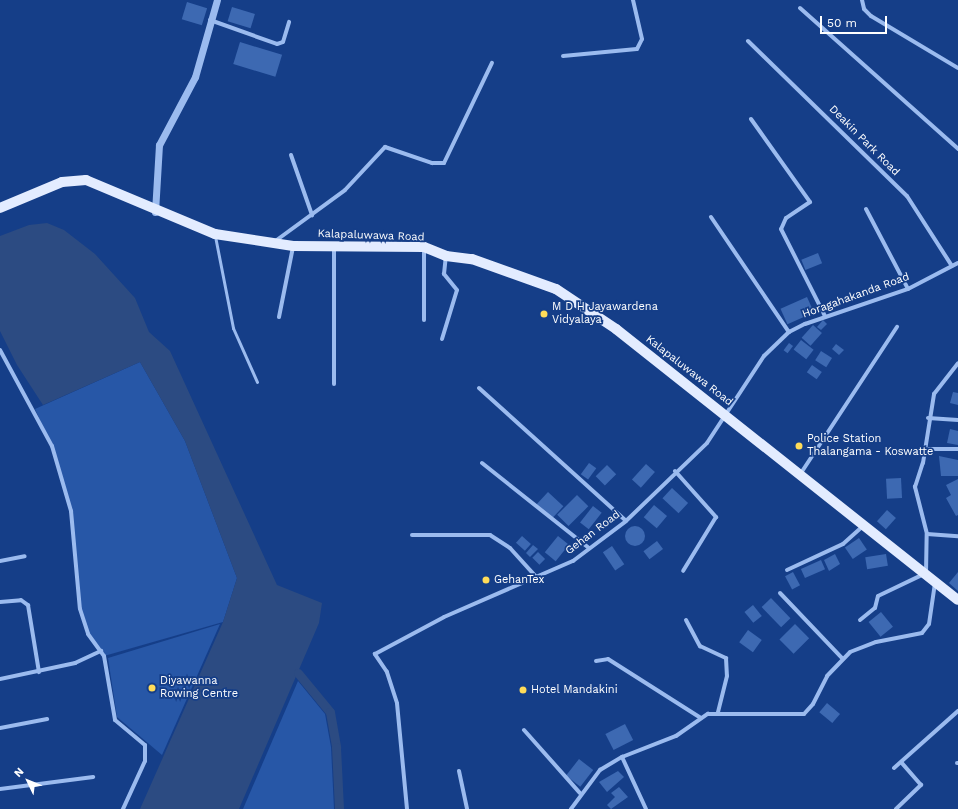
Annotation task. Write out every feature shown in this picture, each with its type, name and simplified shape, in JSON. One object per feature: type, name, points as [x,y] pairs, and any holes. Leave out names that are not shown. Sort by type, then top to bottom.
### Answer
[{"type":"main road","name":"Kalapaluwawa Road","points":[[0,208],[33,191],[75,180],[86,180],[155,212],[215,234],[271,244],[293,246],[424,247],[446,256],[472,259],[556,289],[616,329],[865,524],[958,600]]},
{"type":"street","points":[[155,212],[159,145],[194,77],[217,0]]},
{"type":"street","points":[[563,56],[637,49],[642,40],[633,0]]},
{"type":"street","points":[[862,0],[864,9],[871,16],[958,68]]},
{"type":"street","points":[[800,8],[958,149]]},
{"type":"street","points":[[210,20],[278,44],[283,42],[289,22]]},
{"type":"street","name":"Deakin Park Road","points":[[748,41],[907,196],[952,266]]},
{"type":"street","points":[[271,244],[345,190],[385,148],[432,163],[444,164],[492,63]]},
{"type":"street","points":[[751,119],[810,202],[786,218],[781,229],[825,316]]},
{"type":"street","points":[[291,155],[312,215]]},
{"type":"street","points":[[866,209],[908,288]]},
{"type":"street","points":[[711,217],[789,332]]},
{"type":"street","points":[[279,317],[293,246]]},
{"type":"street","points":[[334,247],[334,384]]},
{"type":"street","points":[[424,247],[424,320]]},
{"type":"street","points":[[442,339],[457,290],[444,274],[446,256]]},
{"type":"street","name":"Horagahakanda Road","points":[[726,415],[764,356],[789,332],[825,316],[908,288],[958,263]]},
{"type":"street","points":[[801,474],[897,327]]},
{"type":"street","points":[[0,350],[52,446],[71,512],[80,609],[88,634],[101,651],[115,720],[145,745],[145,761],[123,809]]},
{"type":"street","points":[[860,620],[875,608],[878,596],[926,573],[927,534],[915,487],[924,449],[928,418],[934,394],[958,363]]},
{"type":"street","points":[[479,388],[626,520]]},
{"type":"street","name":"Gehan Road","points":[[407,809],[397,703],[387,672],[375,654],[444,617],[538,579],[573,561],[626,520],[675,471],[707,443],[726,415]]},
{"type":"street","points":[[928,418],[958,420]]},
{"type":"street","points":[[924,449],[958,449]]},
{"type":"street","points":[[482,463],[589,548]]},
{"type":"street","points":[[675,471],[716,517],[683,571]]},
{"type":"street","points":[[787,570],[842,544],[865,524]]},
{"type":"street","points":[[927,534],[958,536]]},
{"type":"street","points":[[412,535],[490,535],[510,548],[538,579]]},
{"type":"street","points":[[0,561],[25,556]]},
{"type":"street","points":[[571,809],[580,794],[600,770],[622,757],[676,736],[701,718],[718,713],[804,714],[842,658],[876,642],[922,633],[929,624],[935,581]]},
{"type":"street","points":[[780,593],[842,658]]},
{"type":"street","points":[[0,602],[21,600],[28,604],[39,672]]},
{"type":"street","points":[[686,620],[700,646],[726,658],[727,676],[718,713]]},
{"type":"street","points":[[0,679],[76,663],[101,651]]},
{"type":"street","points":[[596,661],[608,659],[701,718]]},
{"type":"street","points":[[894,768],[958,710]]},
{"type":"street","points":[[0,728],[47,719]]},
{"type":"street","points":[[524,730],[580,794]]},
{"type":"street","points":[[622,757],[646,809]]},
{"type":"street","points":[[896,809],[921,785],[901,762]]},
{"type":"street","points":[[458,771],[467,809]]},
{"type":"street","points":[[0,789],[93,777]]},
{"type":"lane","points":[[215,234],[233,328],[257,382]]},
{"type":"shaded area","points":[[47,223],[64,230],[95,254],[135,298],[149,332],[170,351],[277,585],[322,603],[319,623],[239,809],[140,809],[223,622],[237,578],[185,441],[140,362],[43,405],[17,365],[0,331],[0,236],[29,225]]},
{"type":"shaded area","points":[[140,362],[185,441],[237,578],[223,622],[104,656],[88,634],[80,609],[71,511],[52,446],[35,409]]},
{"type":"shaded area","name":"Diyawanna Rowing Centre","points":[[220,624],[162,755],[117,717],[108,658]]},
{"type":"shaded area","points":[[298,681],[325,714],[331,747],[334,809],[243,809]]},
{"type":"building","points":[[187,2],[207,8],[202,25],[182,19]]},
{"type":"building","points":[[232,7],[255,14],[251,28],[228,21]]},
{"type":"building","points":[[240,42],[282,55],[275,77],[233,64]]},
{"type":"building","points":[[818,253],[822,263],[805,270],[801,260]]},
{"type":"building","points":[[807,297],[814,313],[787,324],[781,309]]},
{"type":"building","points":[[823,320],[827,324],[821,330],[817,327]]},
{"type":"building","points":[[813,325],[822,333],[811,346],[802,338]]},
{"type":"building","points":[[801,340],[814,350],[806,359],[794,349]]},
{"type":"building","points":[[789,343],[793,346],[788,353],[784,350]]},
{"type":"building","points":[[836,344],[844,350],[839,355],[832,349]]},
{"type":"building","points":[[821,351],[832,358],[826,367],[815,360]]},
{"type":"building","points":[[812,365],[822,372],[817,379],[807,372]]},
{"type":"building","points":[[953,392],[958,393],[958,405],[950,403]]},
{"type":"building","points":[[950,429],[958,431],[958,445],[947,443]]},
{"type":"building","points":[[939,456],[958,460],[958,476],[941,476]]},
{"type":"building","points":[[589,463],[596,468],[588,480],[581,474]]},
{"type":"building","points":[[646,464],[655,472],[641,488],[632,480]]},
{"type":"building","points":[[607,465],[616,474],[605,486],[596,476]]},
{"type":"building","points":[[901,478],[902,498],[887,499],[886,479]]},
{"type":"building","points":[[958,479],[958,515],[956,516],[946,498],[951,495],[946,485]]},
{"type":"building","points":[[672,488],[688,503],[679,513],[662,498]]},
{"type":"building","points":[[548,492],[563,506],[552,519],[536,504]]},
{"type":"building","points":[[577,495],[588,506],[569,526],[557,515]]},
{"type":"building","points":[[654,505],[667,516],[657,528],[644,517]]},
{"type":"building","points":[[593,506],[602,513],[589,529],[580,523]]},
{"type":"building","points":[[887,510],[896,518],[886,529],[877,521]]},
{"type":"building","points":[[635,526],[642,529],[645,536],[642,543],[635,546],[628,543],[625,536],[628,529]]},
{"type":"building","points":[[522,536],[531,544],[525,551],[516,543]]},
{"type":"building","points":[[558,536],[569,545],[556,561],[545,552]]},
{"type":"building","points":[[859,538],[867,550],[853,559],[845,548]]},
{"type":"building","points":[[657,541],[663,549],[649,559],[643,551]]},
{"type":"building","points":[[533,545],[538,549],[530,557],[526,553]]},
{"type":"building","points":[[612,546],[624,564],[615,570],[603,552]]},
{"type":"building","points":[[538,552],[545,559],[539,565],[532,558]]},
{"type":"building","points":[[835,554],[840,564],[829,571],[824,560]]},
{"type":"building","points":[[886,554],[888,566],[867,569],[865,557]]},
{"type":"building","points":[[821,560],[825,569],[805,578],[801,569]]},
{"type":"building","points":[[793,572],[800,585],[792,589],[785,576]]},
{"type":"building","points":[[958,572],[958,591],[949,583]]},
{"type":"building","points":[[771,598],[790,618],[781,627],[762,607]]},
{"type":"building","points":[[753,605],[762,616],[753,623],[744,612]]},
{"type":"building","points":[[881,612],[893,627],[881,637],[869,622]]},
{"type":"building","points":[[795,624],[809,638],[794,654],[779,640]]},
{"type":"building","points":[[748,630],[762,640],[753,652],[739,642]]},
{"type":"building","points":[[827,703],[840,714],[832,723],[819,712]]},
{"type":"building","points":[[625,724],[633,740],[614,750],[605,734]]},
{"type":"building","points":[[579,759],[593,770],[580,787],[566,776]]},
{"type":"building","points":[[618,771],[624,777],[607,792],[599,782]]},
{"type":"building","points":[[619,787],[628,797],[611,809],[607,805],[615,797],[611,793]]},
{"type":"waterway","points":[[298,673],[330,712],[336,747],[339,809]]},
{"type":"place","name":"M D H Jayawardena Vidyalaya","points":[[544,314]]},
{"type":"place","name":"Police Station Thalangama - Koswatte","points":[[799,446]]},
{"type":"place","name":"GehanTex","points":[[486,580]]},
{"type":"place","name":"Diyawanna Rowing Centre","points":[[152,688]]},
{"type":"place","name":"Hotel Mandakini","points":[[523,690]]}]
